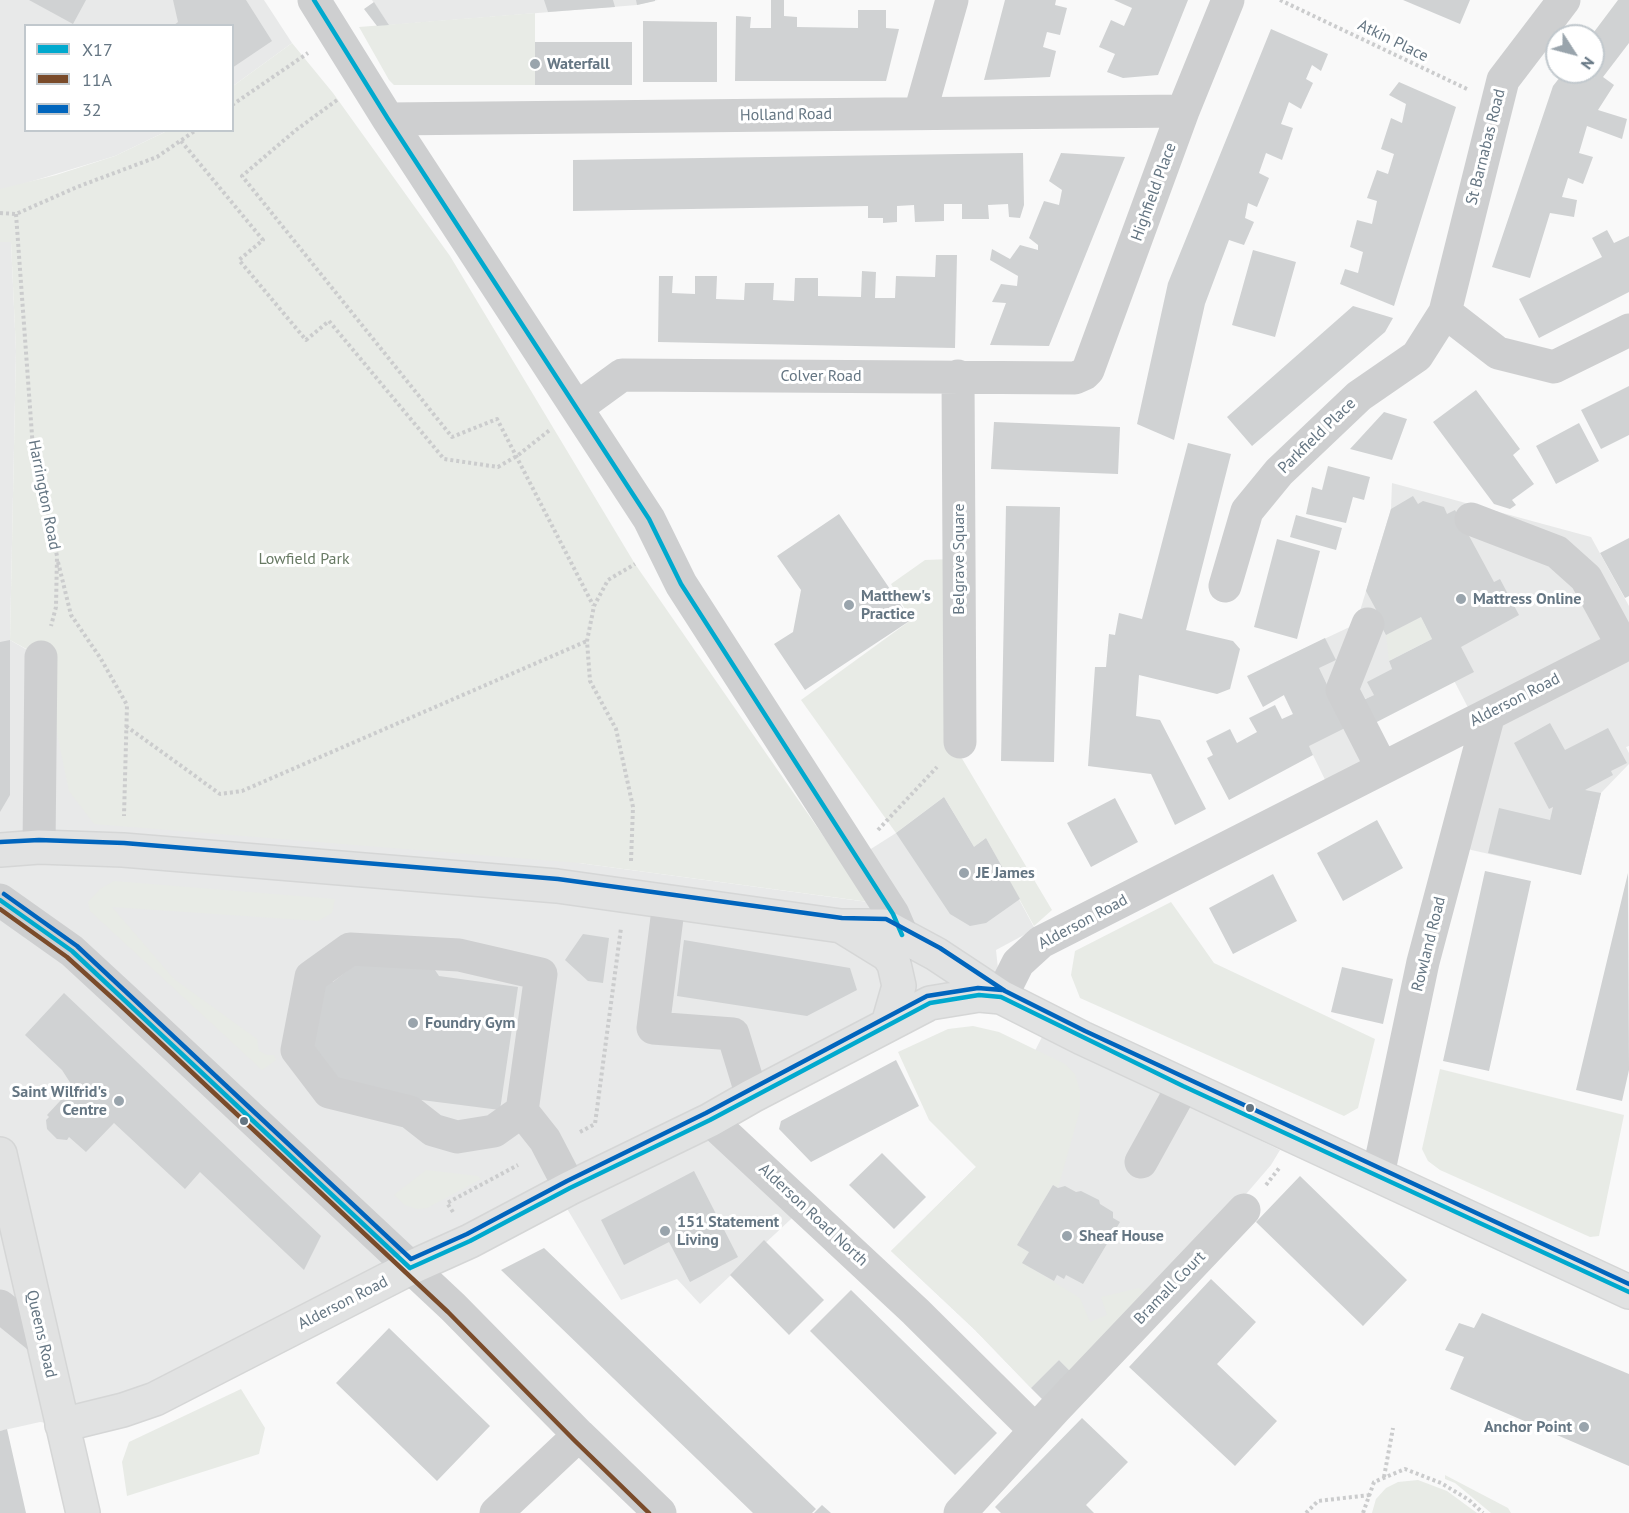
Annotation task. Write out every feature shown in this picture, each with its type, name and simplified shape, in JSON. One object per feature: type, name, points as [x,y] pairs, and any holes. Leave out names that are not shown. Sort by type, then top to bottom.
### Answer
[{"type":"highway","points":[[0,850],[39,846],[123,850],[557,886],[841,926],[881,951],[898,949],[936,954],[1001,997],[1183,1086],[1629,1292]]},
{"type":"highway","points":[[888,1024],[899,986],[898,949]]},
{"type":"highway","name":"Alderson Road","points":[[62,1425],[123,1410],[155,1399],[410,1268],[470,1241],[570,1188],[710,1120],[930,1003],[979,995],[1001,997]]},
{"type":"highway","name":"Queens Road","points":[[0,1154],[4,1196],[42,1340],[83,1513]]},
{"type":"street","points":[[314,0],[567,416],[649,519],[681,584],[893,914],[898,949]]},
{"type":"street","points":[[920,113],[952,0]]},
{"type":"street","name":"Highfield Place","points":[[1075,378],[1088,370],[1183,111],[1228,0]]},
{"type":"street","name":"St Barnabas Road","points":[[1445,312],[1503,80],[1564,0]]},
{"type":"street","name":"Holland Road","points":[[388,119],[1183,111]]},
{"type":"street","points":[[1445,312],[1498,353],[1554,367],[1629,330]]},
{"type":"street","name":"Parkfield Place","points":[[1225,586],[1247,511],[1279,472],[1359,396],[1417,356],[1445,312]]},
{"type":"street","name":"Colver Road","points":[[567,416],[622,375],[1075,378]]},
{"type":"street","name":"Belgrave Square","points":[[958,376],[960,742]]},
{"type":"street","points":[[1471,519],[1557,552],[1586,578],[1626,644]]},
{"type":"street","points":[[1368,624],[1342,690],[1382,768]]},
{"type":"street","name":"Alderson Road","points":[[1001,997],[1018,963],[1041,942],[1626,644]]},
{"type":"street","points":[[39,846],[40,657]]},
{"type":"street","name":"Rowland Road","points":[[1378,1175],[1424,962],[1488,714]]},
{"type":"street","points":[[0,900],[72,951],[453,1307],[579,1435],[660,1513]]},
{"type":"street","points":[[669,902],[653,1028],[733,1034],[752,1096]]},
{"type":"street","points":[[522,1111],[494,1131],[457,1137],[433,1130],[410,1112],[329,1092],[297,1050],[311,977],[350,949],[459,955],[541,974],[522,1111],[545,1140],[570,1188]]},
{"type":"street","points":[[1141,1162],[1183,1086]]},
{"type":"street","name":"Alderson Road North","points":[[710,1120],[915,1311],[1035,1430]]},
{"type":"street","name":"Bramall Court","points":[[960,1513],[1035,1430],[1244,1210]]},
{"type":"street","points":[[0,1306],[42,1340]]},
{"type":"street","points":[[496,1513],[579,1435]]},
{"type":"path","name":"Atkin Place","points":[[1280,0],[1496,103]]},
{"type":"path","points":[[234,104],[310,51]]},
{"type":"path","points":[[342,96],[296,130],[242,176],[452,437],[497,419],[594,606]]},
{"type":"path","points":[[0,213],[16,214],[77,187],[157,157],[193,132]]},
{"type":"path","points":[[181,141],[263,240],[239,260],[306,340],[328,321],[444,459],[498,467],[517,456],[567,416]]},
{"type":"path","name":"Harrington Road","points":[[16,214],[33,449],[57,556],[56,607],[40,657]]},
{"type":"path","points":[[57,556],[71,615],[101,659],[127,705],[123,850]]},
{"type":"path","points":[[625,896],[631,861],[633,807],[616,729],[590,681],[587,640],[594,606],[608,580],[634,564],[639,556]]},
{"type":"path","points":[[126,726],[220,794],[242,791],[587,640]]},
{"type":"path","points":[[854,855],[960,742]]},
{"type":"path","points":[[1244,1210],[1301,1141]]},
{"type":"path","points":[[1384,1478],[1393,1428]]},
{"type":"path","points":[[1363,1513],[1374,1482],[1405,1469],[1441,1483],[1469,1500],[1483,1513]]},
{"type":"path","points":[[1306,1513],[1318,1501],[1370,1495]]},
{"type":"shaded area","points":[[0,0],[264,0],[292,43],[234,85],[234,24],[24,24],[24,132],[165,132],[115,156],[0,191]]},
{"type":"shaded area","points":[[372,0],[658,0],[637,5],[389,25]]},
{"type":"shaded area","points":[[11,241],[16,351],[10,640],[43,659],[579,863],[868,902],[844,866],[896,833],[944,797],[974,846],[986,838],[1035,929],[996,950],[1001,997],[979,995],[711,1120],[805,1206],[700,1304],[677,1279],[621,1300],[559,1195],[62,1425],[40,1422],[0,1431],[0,242]]},
{"type":"shaded area","points":[[1392,483],[1591,537],[1629,606],[1629,746],[1626,747],[1629,753],[1629,764],[1601,793],[1581,875],[1454,846],[1475,721],[1421,617],[1389,661],[1392,669],[1374,695],[1357,703],[1397,761],[1332,794],[1269,665],[1356,624],[1391,509]]},
{"type":"shaded area","points":[[1043,1035],[1280,1150],[1271,1165],[1185,1265],[1076,1377],[1059,1360],[1031,1388],[975,1330],[891,1251],[976,1167]]},
{"type":"green space","points":[[535,13],[535,85],[394,85],[359,27]]},
{"type":"green space","name":"Lowfield Park","points":[[292,43],[333,93],[450,256],[635,564],[869,902],[579,863],[94,824],[69,791],[41,657],[10,640],[16,351],[11,242],[0,242],[0,189],[56,175],[115,156],[165,132],[234,132],[234,85]]},
{"type":"green space","points":[[952,559],[951,740],[1052,910],[1034,926],[986,838],[974,847],[944,797],[896,833],[801,700],[911,620],[891,584],[925,560]]},
{"type":"green space","points":[[1421,617],[1432,639],[1389,661],[1386,635]]},
{"type":"green space","points":[[114,881],[335,899],[332,913],[318,921],[112,907],[174,979],[257,1039],[259,1051],[267,1055],[274,1055],[276,1060],[262,1070],[90,911],[88,902],[100,889]]},
{"type":"green space","points":[[1171,902],[1214,963],[1375,1039],[1358,1108],[1344,1116],[1080,998],[1071,975],[1075,951]]},
{"type":"green space","points":[[973,1026],[999,1032],[1065,1064],[1075,1074],[1080,1091],[1080,1110],[1058,1188],[1053,1185],[1017,1245],[1029,1252],[1023,1263],[1080,1298],[1090,1322],[1107,1315],[1101,1297],[1139,1288],[1153,1298],[1076,1377],[1059,1360],[1031,1388],[975,1330],[891,1251],[976,1167],[929,1120],[898,1052],[948,1029]]},
{"type":"green space","points":[[1440,1069],[1624,1115],[1599,1236],[1590,1237],[1440,1170],[1428,1161],[1422,1149]]},
{"type":"green space","points":[[426,1170],[478,1176],[481,1179],[427,1208],[417,1209],[405,1205],[394,1195]]},
{"type":"green space","points":[[241,1389],[265,1428],[259,1454],[127,1496],[122,1462],[129,1442]]},
{"type":"green space","points":[[1445,1475],[1508,1508],[1511,1513],[1491,1513],[1455,1483],[1445,1479]]},
{"type":"green space","points":[[1418,1480],[1447,1491],[1477,1513],[1372,1513],[1376,1499],[1386,1488],[1398,1482]]},
{"type":"building","points":[[29,0],[86,0],[73,24]]},
{"type":"building","points":[[173,0],[246,0],[272,41],[234,67],[234,24],[176,24],[178,22]]},
{"type":"building","points":[[544,0],[613,0],[615,7],[548,12]]},
{"type":"building","points":[[636,0],[655,0],[655,1],[637,5]]},
{"type":"building","points":[[771,0],[784,0],[784,16],[797,17],[797,27],[858,28],[858,10],[886,10],[886,28],[899,29],[886,81],[735,81],[736,16],[751,17],[750,28],[771,28]]},
{"type":"building","points":[[1005,0],[1056,0],[1055,5],[1067,8],[1060,35],[1047,32],[1043,47],[1056,51],[1050,77],[984,80]]},
{"type":"building","points":[[1114,0],[1188,0],[1158,75],[1123,78],[1107,72],[1115,54],[1099,47],[1111,20],[1124,26],[1132,8]]},
{"type":"building","points":[[1403,0],[1470,0],[1460,24]]},
{"type":"building","points":[[1618,0],[1629,0],[1629,43],[1605,74],[1605,24],[1600,24]]},
{"type":"building","points":[[374,2],[389,25],[377,26],[364,9]]},
{"type":"building","points":[[643,21],[717,22],[717,82],[643,82]]},
{"type":"building","points":[[1271,29],[1328,54],[1321,71],[1312,65],[1306,79],[1313,83],[1301,109],[1289,102],[1281,124],[1293,128],[1282,160],[1266,153],[1259,173],[1269,178],[1257,207],[1248,203],[1245,218],[1254,222],[1244,245],[1229,240],[1205,304],[1174,440],[1137,424],[1168,283]]},
{"type":"building","points":[[535,42],[632,42],[632,85],[535,85]]},
{"type":"building","points":[[1605,78],[1614,85],[1598,110],[1627,119],[1622,139],[1587,126],[1579,153],[1593,157],[1583,184],[1568,178],[1562,197],[1577,200],[1574,217],[1550,213],[1530,278],[1492,267],[1555,84],[1605,84]]},
{"type":"building","points":[[1399,82],[1456,107],[1394,306],[1340,284],[1345,269],[1358,273],[1363,252],[1350,247],[1357,220],[1372,224],[1377,201],[1367,198],[1377,170],[1388,174],[1394,154],[1381,149],[1391,118],[1402,123],[1406,104],[1389,95]]},
{"type":"building","points":[[1023,153],[1024,205],[1020,218],[1009,217],[1008,204],[988,205],[989,219],[962,219],[962,204],[944,204],[944,221],[915,222],[914,205],[897,206],[897,222],[883,223],[883,218],[868,218],[868,206],[573,211],[573,160]]},
{"type":"building","points":[[1061,153],[1125,157],[1049,346],[990,345],[1006,303],[992,302],[1001,284],[1017,286],[1018,276],[990,260],[992,249],[1010,259],[1020,245],[1038,250],[1038,245],[1029,238],[1044,201],[1059,205],[1062,190],[1049,181]]},
{"type":"building","points":[[1607,230],[1614,243],[1629,236],[1629,292],[1539,338],[1519,299],[1602,257],[1592,238]]},
{"type":"building","points":[[1253,250],[1296,262],[1275,337],[1232,325]]},
{"type":"building","points":[[936,255],[957,255],[955,348],[658,342],[659,276],[673,276],[672,293],[695,294],[695,276],[717,276],[716,299],[744,300],[745,283],[774,283],[773,300],[794,301],[795,278],[818,278],[818,296],[861,297],[862,271],[876,272],[875,298],[895,298],[896,276],[935,277]]},
{"type":"building","points":[[1353,306],[1393,318],[1385,332],[1252,446],[1227,417]]},
{"type":"building","points":[[1629,386],[1629,435],[1601,449],[1581,410]]},
{"type":"building","points":[[1476,390],[1520,449],[1513,455],[1534,484],[1512,500],[1516,505],[1510,509],[1494,504],[1433,422]]},
{"type":"building","points":[[1384,412],[1407,419],[1392,460],[1350,449]]},
{"type":"building","points":[[994,422],[1120,427],[1118,474],[991,469]]},
{"type":"building","points":[[1579,423],[1599,461],[1556,484],[1536,446]]},
{"type":"building","points":[[1188,443],[1231,454],[1186,630],[1233,641],[1240,649],[1230,689],[1217,694],[1139,675],[1136,716],[1160,720],[1206,809],[1175,825],[1151,774],[1088,766],[1095,667],[1106,667],[1109,634],[1115,635],[1119,613],[1142,619]]},
{"type":"building","points":[[1328,466],[1370,477],[1364,500],[1353,497],[1346,523],[1306,514],[1312,487],[1322,490]]},
{"type":"building","name":"Mattress Online","points":[[1413,496],[1418,504],[1423,501],[1444,507],[1447,514],[1455,510],[1494,582],[1500,579],[1519,615],[1461,647],[1474,672],[1369,726],[1357,703],[1374,695],[1367,682],[1392,669],[1389,661],[1432,639],[1421,617],[1386,635],[1376,616],[1379,615],[1366,591],[1391,509]]},
{"type":"building","points":[[1006,506],[1060,507],[1054,762],[1001,761]]},
{"type":"building","name":"Matthew's Practice","points":[[839,514],[911,620],[805,690],[774,644],[793,632],[801,590],[777,556]]},
{"type":"building","points":[[1296,515],[1342,528],[1336,550],[1290,537]]},
{"type":"building","points":[[1629,538],[1629,596],[1625,598],[1600,553]]},
{"type":"building","points":[[1277,539],[1320,551],[1297,639],[1254,627]]},
{"type":"building","points":[[1325,638],[1336,660],[1319,668],[1347,727],[1309,746],[1313,755],[1229,800],[1207,758],[1213,755],[1206,741],[1230,729],[1237,743],[1257,732],[1249,718],[1275,705],[1282,719],[1293,714],[1284,695],[1263,707],[1247,676]]},
{"type":"building","points":[[10,640],[10,795],[0,812],[0,642]]},
{"type":"building","points":[[1550,723],[1565,750],[1608,728],[1627,763],[1611,771],[1613,775],[1585,790],[1601,793],[1581,875],[1488,853],[1499,808],[1550,820],[1553,807],[1549,809],[1514,743]]},
{"type":"building","name":"JE James","points":[[944,797],[974,847],[986,838],[1020,899],[986,923],[970,926],[950,914],[896,833]]},
{"type":"building","points":[[1115,798],[1138,842],[1091,867],[1067,823]]},
{"type":"building","points":[[1377,820],[1403,868],[1343,901],[1317,853]]},
{"type":"building","points":[[1485,871],[1531,881],[1489,1071],[1443,1061]]},
{"type":"building","points":[[1628,873],[1629,1070],[1622,1101],[1576,1090]]},
{"type":"building","points":[[1273,874],[1297,921],[1233,954],[1209,908]]},
{"type":"building","points":[[583,934],[609,938],[603,983],[588,981],[565,960]]},
{"type":"building","points":[[684,940],[850,968],[857,990],[807,1016],[677,996]]},
{"type":"building","name":"Foundry Gym","points":[[366,956],[433,967],[439,976],[518,987],[500,1110],[343,1090],[307,1059],[320,980],[333,982]]},
{"type":"building","points":[[1342,967],[1393,979],[1383,1024],[1331,1012]]},
{"type":"building","name":"Saint Wilfrid's Centre","points":[[64,993],[321,1236],[304,1270],[200,1172],[185,1189],[114,1123],[86,1152],[69,1137],[67,1140],[57,1139],[47,1129],[46,1120],[49,1117],[47,1115],[73,1087],[62,1070],[25,1035]]},
{"type":"building","points":[[896,1060],[919,1106],[811,1162],[779,1129],[781,1121]]},
{"type":"building","points":[[882,1153],[926,1197],[894,1229],[849,1185]]},
{"type":"building","name":"151 Statement Living","points":[[694,1171],[738,1257],[690,1282],[669,1242],[624,1265],[601,1220]]},
{"type":"building","points":[[1300,1176],[1407,1280],[1363,1326],[1256,1222]]},
{"type":"building","name":"Sheaf House","points":[[1053,1185],[1058,1188],[1065,1186],[1076,1192],[1081,1191],[1099,1200],[1100,1204],[1113,1212],[1113,1218],[1120,1222],[1083,1284],[1066,1275],[1064,1279],[1057,1275],[1054,1281],[1022,1263],[1029,1252],[1017,1245]]},
{"type":"building","points":[[764,1240],[824,1300],[789,1335],[730,1275]]},
{"type":"building","points":[[544,1248],[816,1509],[812,1513],[753,1513],[501,1270]]},
{"type":"building","points":[[1211,1279],[1256,1322],[1217,1364],[1277,1421],[1235,1466],[1129,1367]]},
{"type":"building","points":[[851,1290],[997,1433],[955,1475],[810,1331]]},
{"type":"building","name":"Anchor Point","points":[[1482,1313],[1629,1374],[1629,1466],[1450,1389],[1464,1357],[1445,1350],[1459,1323],[1474,1328]]},
{"type":"building","points":[[389,1328],[490,1426],[437,1481],[336,1383]]},
{"type":"building","points":[[1059,1360],[1073,1374],[1045,1402],[1031,1388]]},
{"type":"building","points":[[1082,1418],[1128,1462],[1086,1505],[1094,1513],[1001,1513],[995,1507]]},
{"type":"building","points":[[7,1429],[26,1513],[0,1513],[0,1431]]},
{"type":"building","points":[[822,1505],[831,1513],[814,1513]]},
{"type":"transit line","name":"X17","points":[[314,0],[388,119],[649,519],[681,584],[893,914],[902,935]]},
{"type":"transit line","name":"32","points":[[0,842],[39,840],[124,843],[558,879],[842,918],[886,919],[940,948],[1005,991],[1085,1031],[1629,1284]]},
{"type":"transit line","name":"32","points":[[4,894],[77,946],[411,1259],[467,1234],[567,1181],[706,1113],[927,996],[978,988],[1002,990]]},
{"type":"transit line","name":"X17","points":[[0,900],[72,951],[410,1268]]},
{"type":"transit line","name":"11A","points":[[0,909],[67,957],[119,1004],[448,1312],[649,1513]]},
{"type":"transit line","name":"X17","points":[[410,1268],[470,1241],[570,1188],[710,1120],[930,1003],[979,995],[1001,997],[1183,1086],[1629,1292]]},
{"type":"place","name":"Waterfall","points":[[535,64]]},
{"type":"place","name":"Mattress Online","points":[[1461,599]]},
{"type":"place","name":"Matthew's Practice","points":[[849,605]]},
{"type":"place","name":"JE James","points":[[964,873]]},
{"type":"place","name":"Foundry Gym","points":[[413,1023]]},
{"type":"place","name":"Saint Wilfrid's Centre","points":[[119,1101]]},
{"type":"place","name":"151 Statement Living","points":[[665,1231]]},
{"type":"place","name":"Sheaf House","points":[[1067,1236]]},
{"type":"place","name":"Anchor Point","points":[[1584,1427]]}]
